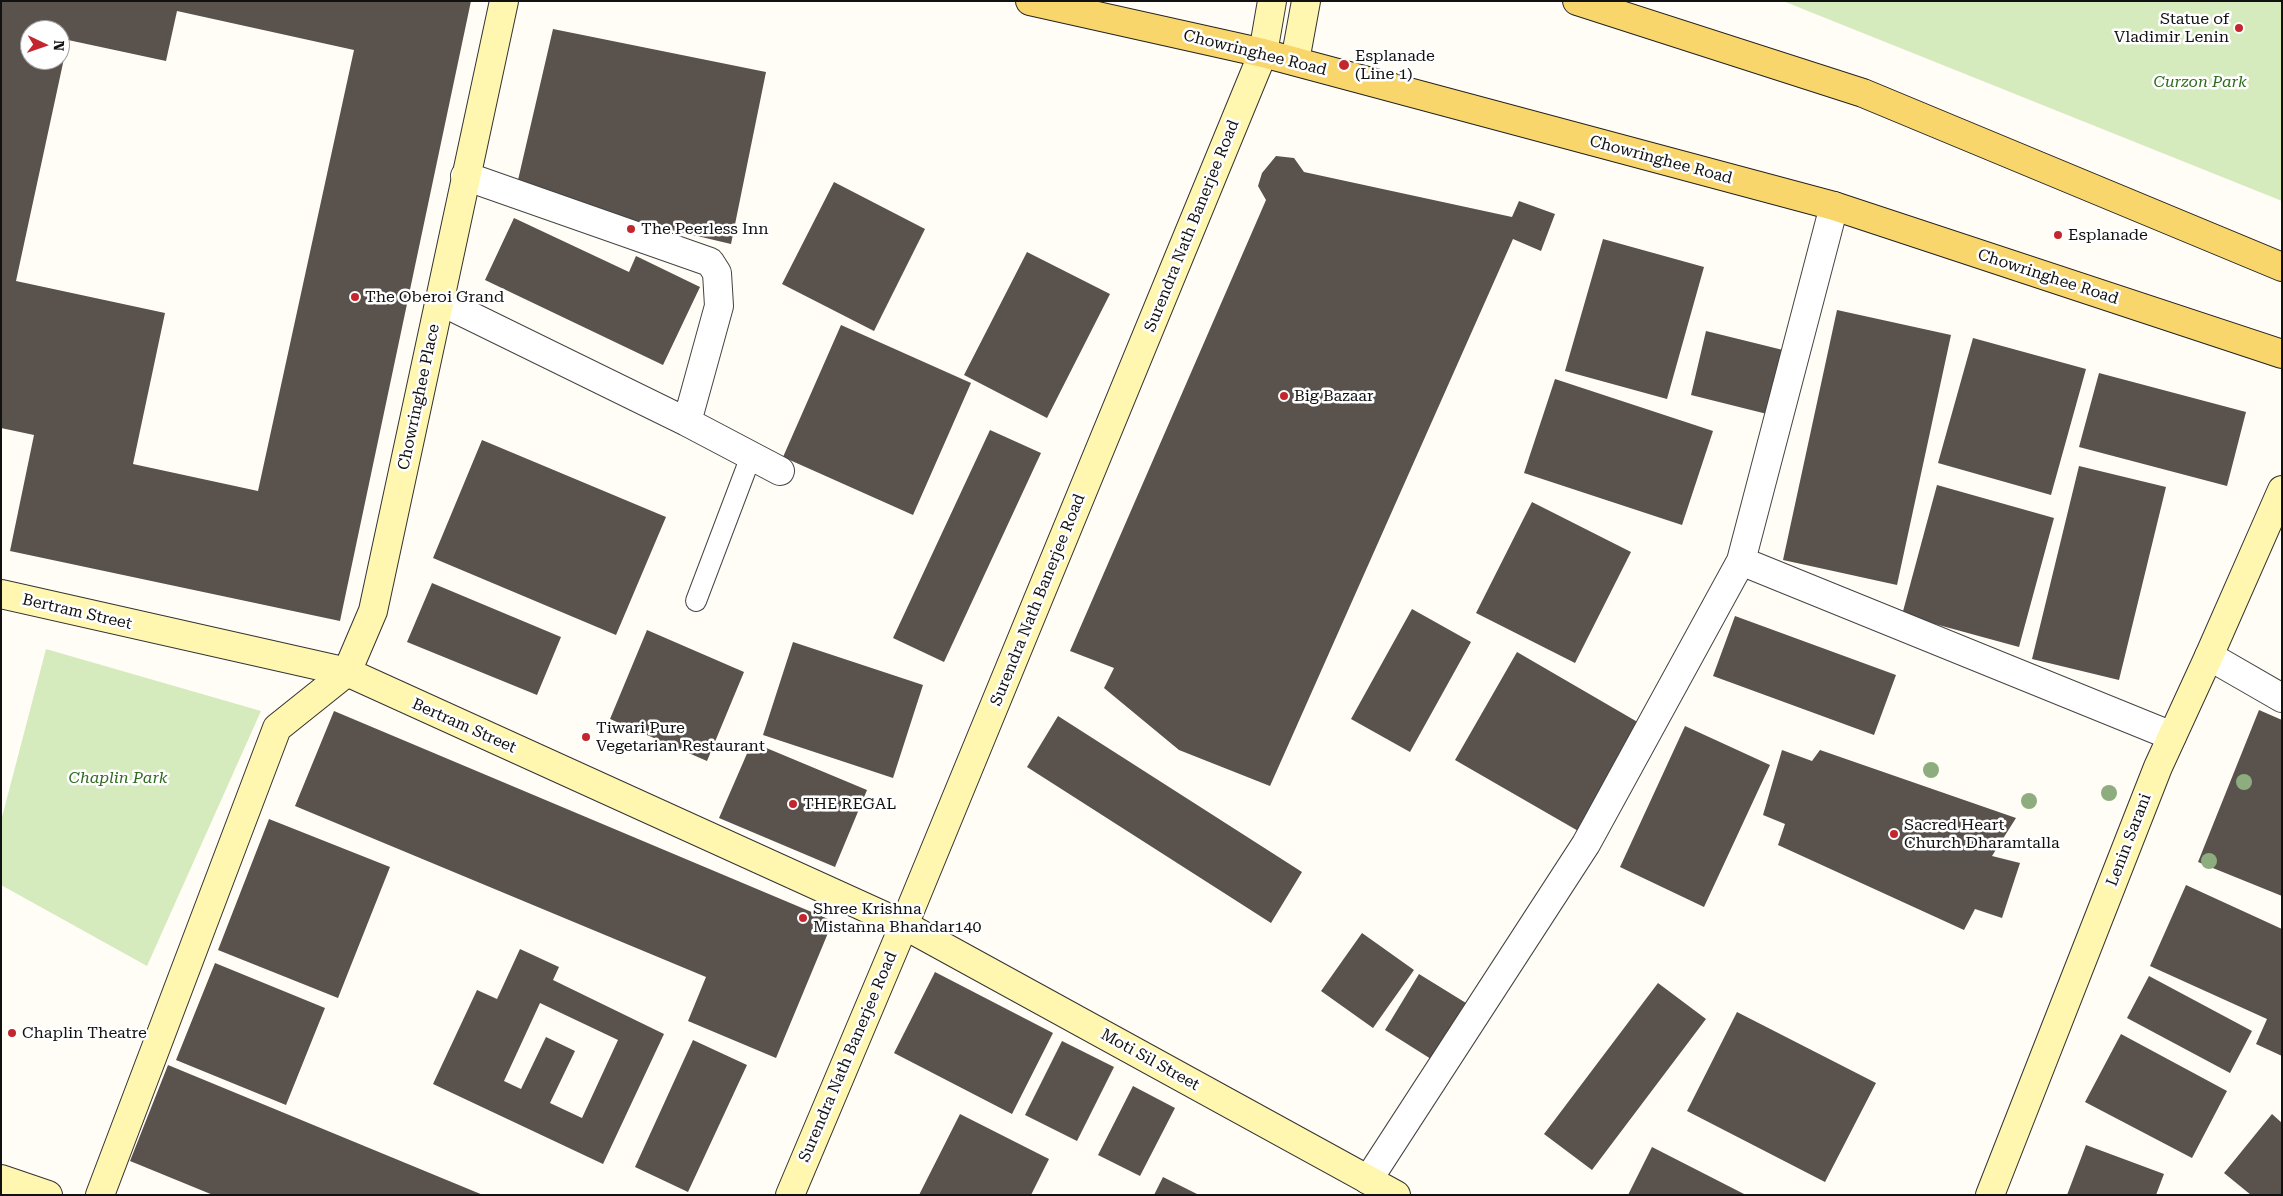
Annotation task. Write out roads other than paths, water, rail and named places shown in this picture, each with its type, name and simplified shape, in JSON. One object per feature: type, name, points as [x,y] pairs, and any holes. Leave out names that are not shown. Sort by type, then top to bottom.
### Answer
[{"type":"main road","name":"Chowringhee Road","points":[[1030,1],[1295,61],[1834,206],[2282,354]]},
{"type":"main road","points":[[1577,1],[1863,92],[2282,267]]},
{"type":"street","name":"Chowringhee Place","points":[[347,672],[373,611],[504,1]]},
{"type":"street","name":"Surendra Nath Banerjee Road","points":[[790,1195],[904,925],[1263,53],[1272,1]]},
{"type":"street","points":[[1295,61],[1306,1]]},
{"type":"street","points":[[465,176],[710,262],[717,273],[719,306],[687,422]]},
{"type":"street","points":[[1368,1180],[1586,844],[1740,561],[1834,206]]},
{"type":"street","points":[[440,301],[687,422],[780,471]]},
{"type":"street","name":"Lenin Sarani","points":[[1990,1195],[2158,767],[2210,656],[2282,490]]},
{"type":"street","points":[[1740,561],[2172,736]]},
{"type":"street","name":"Bertram Street","points":[[1,594],[347,672],[904,925]]},
{"type":"street","points":[[2210,656],[2282,698]]},
{"type":"street","points":[[100,1195],[276,728],[347,672]]},
{"type":"street","name":"Moti Sil Street","points":[[904,925],[1396,1195]]},
{"type":"street","points":[[1,1179],[48,1195]]},
{"type":"lane","points":[[696,601],[751,456]]},
{"type":"place","name":"Statue of Vladimir Lenin","points":[[2239,28]]},
{"type":"place","name":"Esplanade (Line 1)","points":[[1344,65]]},
{"type":"place","name":"The Peerless Inn","points":[[631,229]]},
{"type":"place","name":"Esplanade","points":[[2058,235]]},
{"type":"place","name":"The Oberoi Grand","points":[[355,297]]},
{"type":"place","name":"Big Bazaar","points":[[1284,396]]},
{"type":"place","name":"Tiwari Pure Vegetarian Restaurant","points":[[586,737]]},
{"type":"place","name":"THE REGAL","points":[[793,804]]},
{"type":"place","name":"Sacred Heart Church Dharamtalla","points":[[1894,834]]},
{"type":"place","name":"Shree Krishna Mistanna Bhandar140","points":[[803,918]]},
{"type":"place","name":"Chaplin Theatre","points":[[12,1033]]},
{"type":"park label","name":"Curzon Park","points":[[2200,82]]},
{"type":"park label","name":"Chaplin Park","points":[[118,778]]}]
